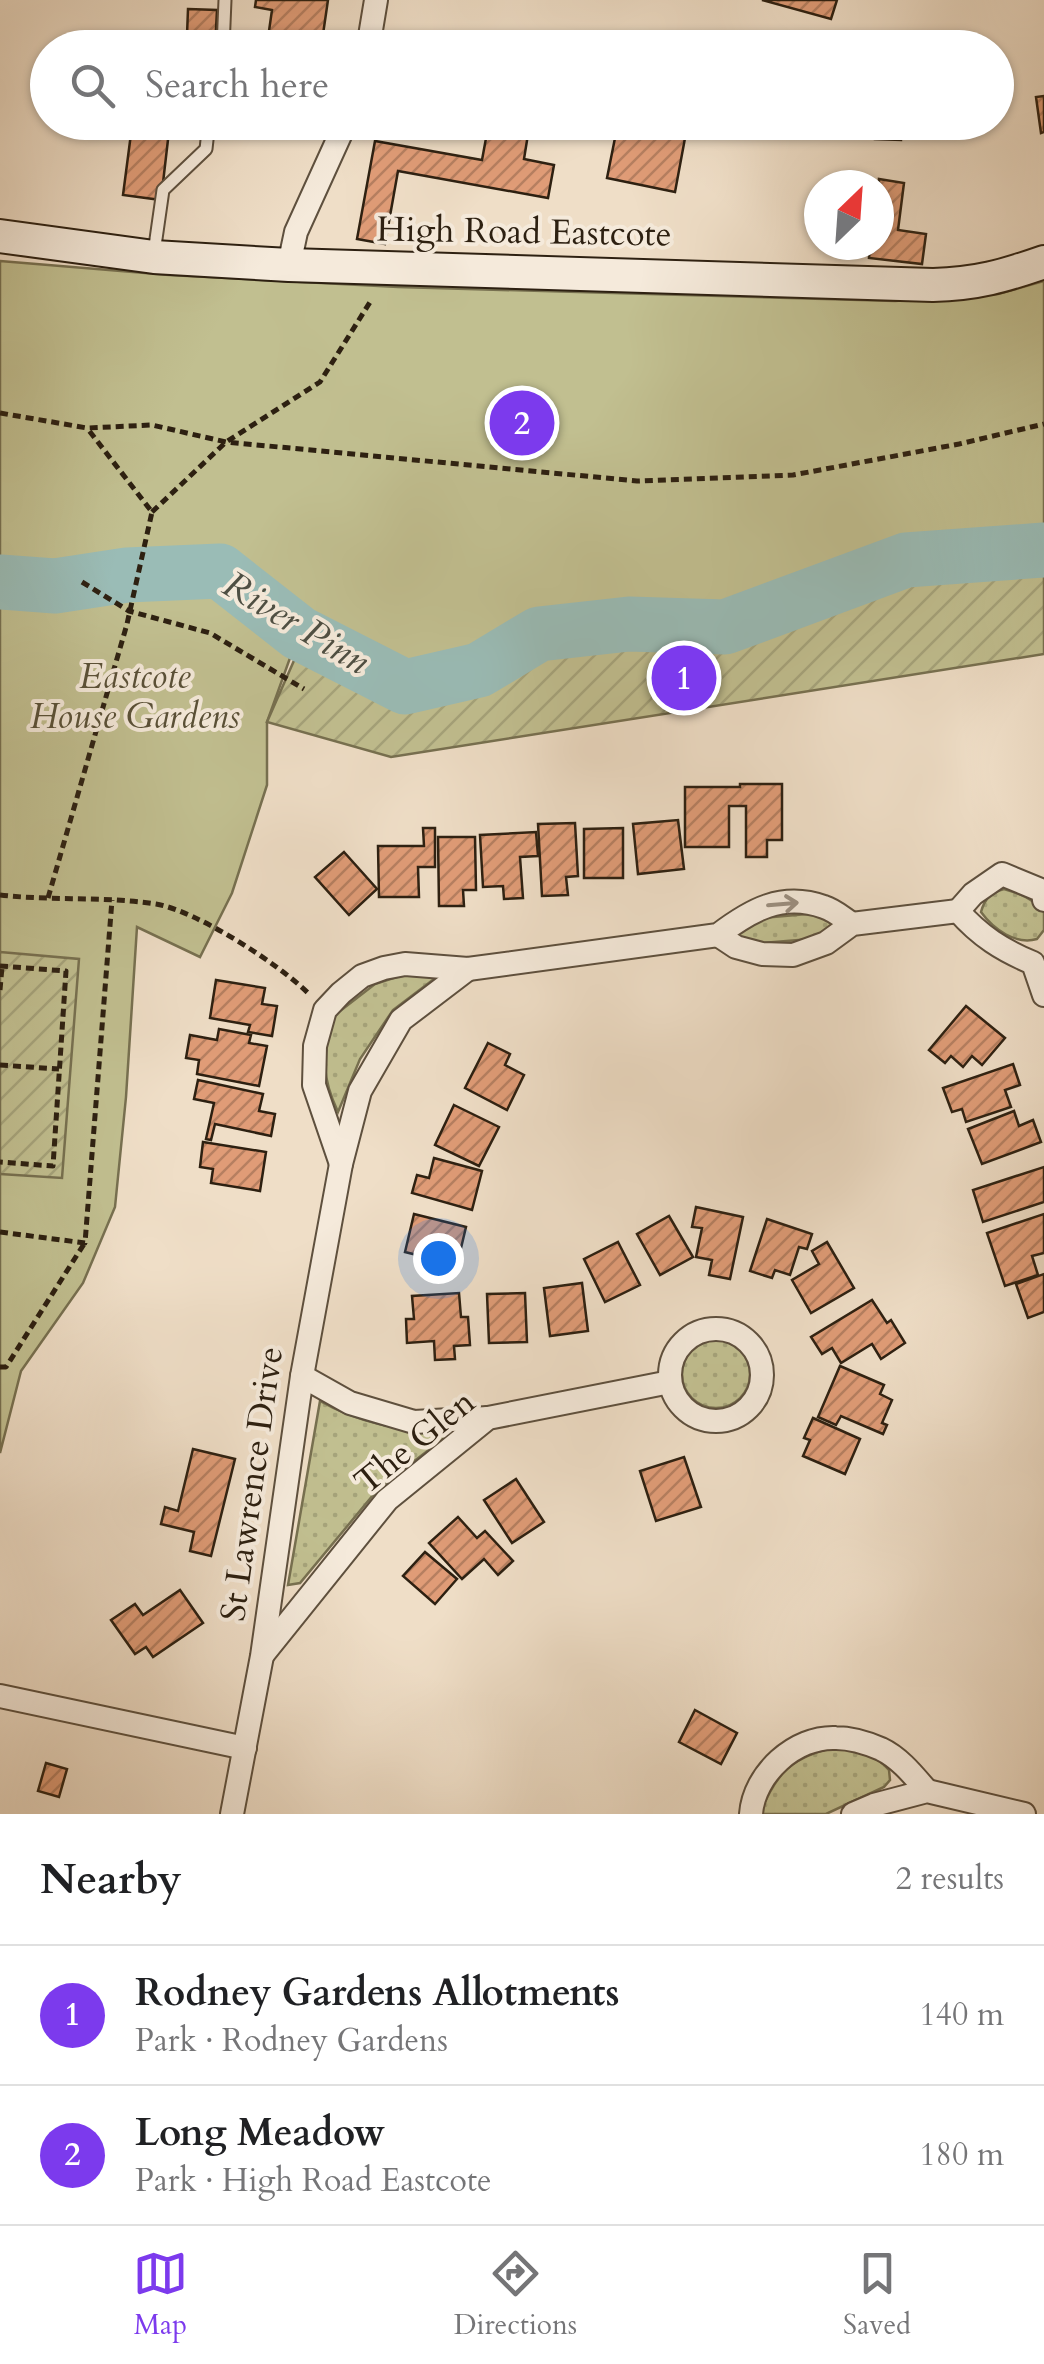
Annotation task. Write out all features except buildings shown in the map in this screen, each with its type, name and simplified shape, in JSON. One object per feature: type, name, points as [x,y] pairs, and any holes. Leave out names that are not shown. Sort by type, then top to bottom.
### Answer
[{"type":"main road","name":"High Road Eastcote","points":[[0,236],[154,257],[289,265],[933,286],[969,284],[1044,262]]},
{"type":"street","points":[[371,30],[376,0]]},
{"type":"street","points":[[289,265],[296,232],[338,140]]},
{"type":"street","points":[[718,934],[736,948],[762,954],[794,954],[826,943],[852,924],[958,912],[973,894],[1002,874],[1044,891],[1044,900]]},
{"type":"street","points":[[325,1010],[362,976],[384,968],[405,964],[468,969],[718,934],[748,912],[772,903],[800,902],[825,907],[852,924]]},
{"type":"street","points":[[958,912],[974,930],[1008,952],[1038,956],[1044,995]]},
{"type":"street","name":"St Lawrence Drive","points":[[232,1814],[262,1656],[302,1376],[341,1164],[360,1091],[401,1020],[468,969]]},
{"type":"street","name":"St Lawrence Drive","points":[[325,1010],[315,1046],[314,1085],[341,1164]]},
{"type":"street","points":[[714,1328],[743,1337],[760,1362],[762,1378],[751,1406],[725,1420],[696,1417],[675,1396],[670,1382],[670,1367],[685,1340],[714,1328]]},
{"type":"street","points":[[302,1376],[350,1403],[414,1422],[488,1418]]},
{"type":"street","name":"The Glen","points":[[262,1656],[388,1500],[488,1418],[670,1382]]},
{"type":"street","points":[[0,1696],[245,1748]]},
{"type":"street","points":[[751,1814],[764,1776],[781,1759],[807,1743],[832,1738],[856,1740],[885,1751],[927,1791]]},
{"type":"street","points":[[853,1814],[927,1791],[1024,1814]]},
{"type":"lane","points":[[224,30],[225,0]]},
{"type":"lane","points":[[154,257],[163,190],[206,150],[207,140]]},
{"type":"path","points":[[48,898],[127,624],[152,512],[226,442],[320,382],[390,270]]},
{"type":"path","points":[[0,413],[87,428],[152,425],[226,442],[638,481],[793,474],[959,444],[1044,424]]},
{"type":"path","points":[[87,428],[152,512]]},
{"type":"path","points":[[82,582],[129,610],[210,633],[304,689]]},
{"type":"path","points":[[0,895],[160,905],[206,922],[294,979],[325,1010]]},
{"type":"path","points":[[0,1367],[6,1368],[85,1242],[112,900]]},
{"type":"path","points":[[0,990],[1,966],[66,971],[53,1166],[0,1162]]},
{"type":"path","points":[[0,1065],[59,1068]]},
{"type":"path","points":[[0,1232],[85,1242]]},
{"type":"green space","name":"Eastcote House Gardens","points":[[0,261],[398,287],[895,301],[998,294],[1044,281],[1044,562],[773,593],[405,687],[231,579],[299,633],[267,722],[267,785],[232,893],[200,957],[137,927],[115,1207],[83,1283],[21,1371],[0,1453]]},
{"type":"green space","points":[[1044,561],[1044,654],[391,757],[267,722],[300,647],[420,702],[547,649],[722,638],[902,579]]},
{"type":"green space","points":[[1004,889],[1026,897],[1044,912],[1044,930],[1037,939],[1021,940],[1006,934],[981,912],[989,897]]},
{"type":"green space","points":[[819,913],[838,924],[823,938],[750,944],[733,934],[751,919]]},
{"type":"green space","points":[[0,952],[79,959],[62,1178],[0,1174]]},
{"type":"green space","points":[[409,973],[438,976],[393,1010],[360,1059],[338,1112],[325,1066],[331,1018],[375,984]]},
{"type":"green space","points":[[716,1340],[729,1342],[740,1350],[748,1361],[748,1387],[740,1398],[729,1406],[716,1408],[703,1406],[692,1398],[684,1387],[682,1374],[684,1361],[692,1350],[703,1342]]},
{"type":"green space","points":[[320,1401],[383,1425],[451,1433],[379,1488],[300,1583],[288,1585]]},
{"type":"green space","points":[[837,1747],[878,1760],[889,1770],[890,1780],[884,1787],[826,1814],[760,1814],[788,1768],[809,1755]]},
{"type":"waterway","name":"River Pinn","points":[[0,582],[55,586],[127,575],[220,571],[299,633],[405,687],[479,670],[539,634],[629,624],[725,627],[906,560],[1044,550]]},
{"type":"place","name":"Long Meadow","points":[[522,423]]},
{"type":"place","name":"Rodney Gardens Allotments","points":[[684,678]]}]
